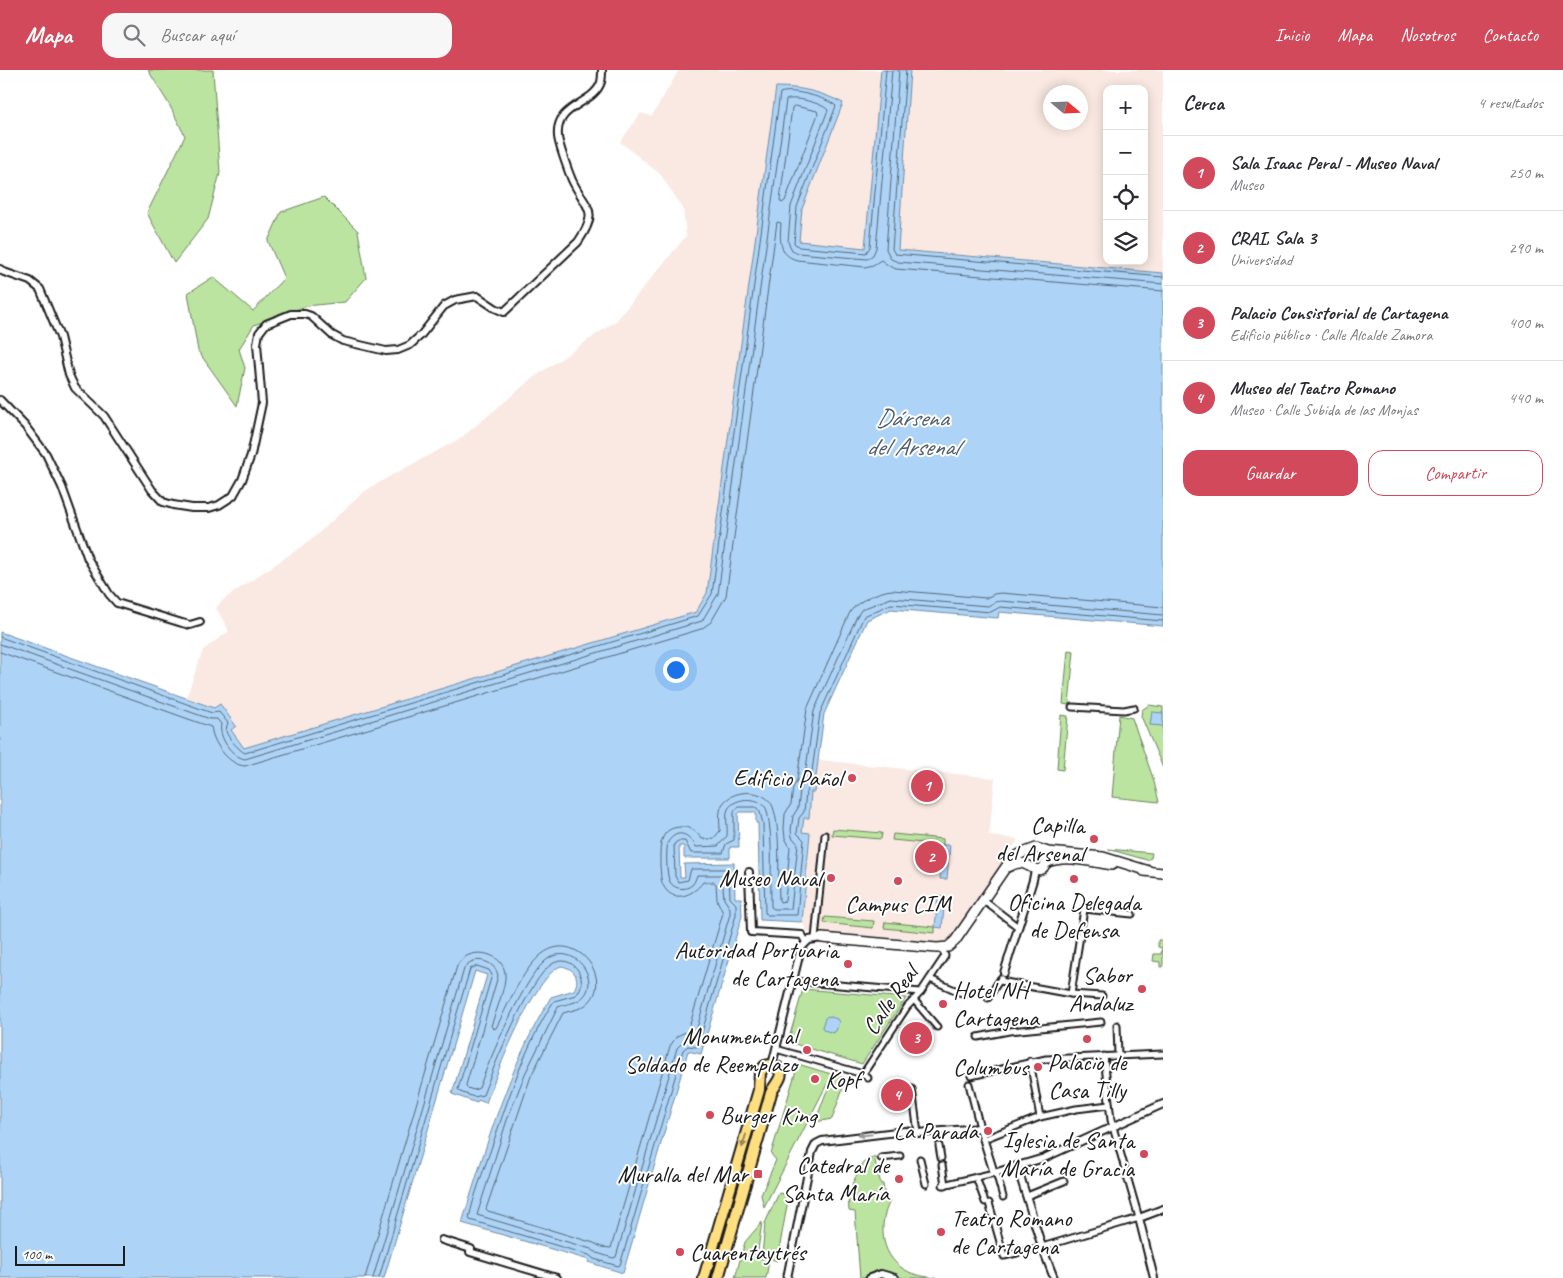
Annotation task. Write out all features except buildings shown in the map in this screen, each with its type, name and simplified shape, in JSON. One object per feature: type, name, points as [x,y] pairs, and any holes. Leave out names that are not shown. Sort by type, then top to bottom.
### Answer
[{"type":"main road","points":[[819,938],[942,948],[949,946],[956,941],[1000,874],[1015,857],[1030,849],[1036,848],[1052,853],[1103,858],[1149,871]]},
{"type":"main road","points":[[1030,849],[1025,857],[1031,868]]},
{"type":"main road","points":[[1042,849],[1046,855],[1046,863]]},
{"type":"main road","points":[[1000,874],[1015,863],[1022,863],[1031,868],[1042,868],[1046,863],[1063,859],[1163,873]]},
{"type":"main road","points":[[704,1278],[759,1090],[760,1077],[763,1068],[767,1065],[772,1065],[779,1069],[780,1079],[771,1093],[718,1278]]},
{"type":"main road","points":[[760,1077],[766,1084],[777,1083]]},
{"type":"street","points":[[0,269],[30,280],[40,289],[60,337],[69,375],[75,388],[104,416],[152,490],[163,502],[192,508],[209,508],[219,505],[233,496],[242,480],[251,455],[262,403],[257,344],[259,333],[266,324],[291,314],[305,314],[312,316],[332,335],[343,341],[386,351],[398,350],[410,345],[421,335],[444,306],[455,300],[477,296],[504,312],[578,242],[587,230],[590,218],[588,205],[572,180],[558,137],[559,125],[566,112],[592,93],[601,83],[602,70]]},
{"type":"street","points":[[0,400],[25,426],[46,454],[62,487],[88,559],[109,594],[117,603],[182,624],[190,625],[200,622]]},
{"type":"street","points":[[1072,707],[1124,710],[1134,708]]},
{"type":"street","points":[[772,1065],[800,951],[806,942],[819,938],[825,835]]},
{"type":"street","points":[[988,998],[1004,973],[1033,880],[1031,868]]},
{"type":"street","points":[[749,872],[751,932],[802,935],[806,942]]},
{"type":"street","points":[[983,900],[1018,927]]},
{"type":"street","points":[[1071,994],[1084,909],[1132,914]]},
{"type":"street","name":"Calle Real","points":[[776,1049],[865,1076],[907,1007],[921,992],[945,956],[942,948]]},
{"type":"street","points":[[930,979],[964,994]]},
{"type":"street","points":[[792,981],[921,992]]},
{"type":"street","points":[[1000,981],[1071,994],[1102,996]]},
{"type":"street","points":[[914,1000],[937,1027]]},
{"type":"street","points":[[978,1037],[1009,1031],[1100,1022]]},
{"type":"street","points":[[1117,1025],[1118,1055]]},
{"type":"street","points":[[972,1076],[1030,1061],[1163,1054]]},
{"type":"street","points":[[1104,1056],[1108,1105],[1154,1278]]},
{"type":"street","points":[[1030,1061],[1040,1117]]},
{"type":"street","points":[[969,1084],[980,1128],[1003,1197]]},
{"type":"street","points":[[912,1090],[918,1133]]},
{"type":"street","points":[[942,1165],[944,1185],[1017,1166],[1044,1158],[1163,1104]]},
{"type":"street","points":[[984,1139],[1040,1117],[1076,1109],[1108,1105]]},
{"type":"street","points":[[787,1278],[812,1152],[816,1144],[825,1140],[905,1131],[938,1135],[980,1128]]},
{"type":"street","points":[[939,1146],[941,1158]]},
{"type":"street","points":[[881,1158],[900,1156]]},
{"type":"street","points":[[920,1159],[926,1184]]},
{"type":"street","points":[[1017,1166],[1042,1247],[1054,1278]]},
{"type":"street","points":[[976,1177],[987,1203],[1004,1256],[1042,1247],[1163,1210]]},
{"type":"street","points":[[1027,1196],[1064,1182]]},
{"type":"street","points":[[442,1240],[471,1249],[470,1252],[557,1278]]},
{"type":"street","points":[[870,1278],[881,1274],[895,1278]]},
{"type":"shaded area","points":[[679,70],[1163,70],[1163,273],[897,250],[898,235],[865,248],[799,242],[707,593],[696,612],[244,748],[230,730],[236,726],[220,704],[214,708],[186,698],[203,650],[229,631],[216,608],[221,602],[310,541],[365,491],[461,438],[533,378],[616,321],[686,236],[683,208],[660,174],[620,142],[641,113],[652,116]]},
{"type":"shaded area","name":"Campus CIM","points":[[818,760],[995,778],[989,836],[1017,839],[1017,841],[950,940],[940,942],[823,932],[808,933],[802,922],[810,834],[802,833],[804,818],[809,818],[811,792],[814,792]]},
{"type":"green space","points":[[148,70],[213,70],[220,173],[208,219],[174,263],[147,213],[185,136],[170,106]]},
{"type":"green space","points":[[324,197],[358,231],[366,278],[345,302],[306,306],[254,325],[239,349],[245,368],[237,406],[198,351],[188,293],[213,277],[253,311],[284,278],[268,241],[281,212]]},
{"type":"green space","points":[[1068,650],[1074,651],[1069,705],[1063,704]]},
{"type":"green space","points":[[1149,705],[1163,707],[1163,768],[1141,716],[1142,710]]},
{"type":"green space","points":[[1061,715],[1068,716],[1063,770],[1057,769]]},
{"type":"green space","points":[[1119,715],[1132,718],[1153,778],[1159,802],[1112,797]]},
{"type":"green space","points":[[833,829],[882,833],[881,839],[832,835]]},
{"type":"green space","points":[[893,834],[943,839],[943,845],[892,840]]},
{"type":"green space","points":[[1108,849],[1152,853],[1151,858],[1147,860]]},
{"type":"green space","points":[[825,917],[874,921],[873,928],[824,923]]},
{"type":"green space","points":[[885,922],[935,927],[935,933],[884,928]]},
{"type":"green space","points":[[1158,940],[1163,940],[1163,967],[1160,967],[1160,962],[1153,961],[1154,954],[1161,954],[1162,948],[1158,947]]},
{"type":"green space","points":[[803,989],[906,998],[862,1064],[788,1042]]},
{"type":"green space","points":[[798,1064],[851,1080],[848,1086],[844,1085],[832,1119],[815,1122],[826,1093],[831,1086],[827,1084],[764,1207],[761,1195],[776,1160],[771,1154]]},
{"type":"green space","points":[[874,1157],[881,1184],[883,1184],[885,1197],[890,1201],[886,1211],[883,1231],[887,1250],[892,1259],[909,1272],[936,1278],[886,1278],[882,1276],[860,1278],[855,1212],[849,1211],[848,1195],[863,1163]]},
{"type":"green space","points":[[779,1193],[789,1195],[777,1261],[762,1256],[765,1223]]},
{"type":"green space","points":[[762,1222],[757,1257],[769,1261],[766,1278],[735,1278],[745,1242]]},
{"type":"water","name":"Dársena del Arsenal","points":[[881,70],[910,70],[898,250],[1163,273],[1163,626],[999,612],[998,618],[891,609],[867,620],[824,714],[814,792],[811,792],[809,818],[804,818],[802,832],[810,833],[802,922],[760,920],[758,823],[756,823],[756,813],[740,812],[738,814],[739,847],[730,847],[730,858],[684,858],[684,846],[679,846],[680,877],[685,877],[684,864],[734,863],[735,898],[741,898],[742,916],[701,1054],[688,1051],[623,1273],[588,1262],[589,1260],[462,1223],[500,1107],[536,1023],[551,997],[574,990],[576,986],[577,981],[573,971],[561,966],[550,974],[528,1006],[507,1050],[486,1103],[478,1100],[477,1103],[452,1094],[487,975],[475,971],[384,1278],[0,1278],[0,632],[214,708],[220,704],[236,726],[231,730],[244,748],[696,612],[707,593],[776,87],[811,91],[843,103],[802,209],[799,241],[865,248]]},
{"type":"water","points":[[1152,712],[1163,713],[1163,726],[1150,725]]},
{"type":"water","points":[[943,845],[950,845],[947,879],[940,879]]},
{"type":"water","points":[[938,895],[945,896],[942,928],[935,927]]},
{"type":"water","points":[[828,1016],[837,1019],[839,1022],[836,1031],[833,1033],[824,1030],[822,1027],[825,1018]]},
{"type":"place","name":"Edificio Pañol","points":[[852,778]]},
{"type":"place","name":"Sala Isaac Peral - Museo Naval","points":[[927,786]]},
{"type":"place","name":"Capilla del Arsenal","points":[[1094,839]]},
{"type":"place","name":"CRAI, Sala 3","points":[[931,857]]},
{"type":"place","name":"Museo Naval","points":[[831,878]]},
{"type":"place","name":"Oficina Delegada de Defensa","points":[[1074,879]]},
{"type":"place","name":"Campus CIM","points":[[898,881]]},
{"type":"place","name":"Autoridad Portuaria de Cartagena","points":[[848,964]]},
{"type":"place","name":"Sabor Andaluz","points":[[1142,989]]},
{"type":"place","name":"Hotel NH Cartagena","points":[[943,1004]]},
{"type":"place","name":"Palacio Consistorial de Cartagena","points":[[916,1038]]},
{"type":"place","name":"Palacio de Casa Tilly","points":[[1087,1039]]},
{"type":"place","name":"Monumento al Soldado de Reemplazo","points":[[807,1050]]},
{"type":"place","name":"Columbus","points":[[1038,1067]]},
{"type":"place","name":"Kopf","points":[[815,1079]]},
{"type":"place","name":"Museo del Teatro Romano","points":[[897,1095]]},
{"type":"place","name":"Burger King","points":[[710,1115]]},
{"type":"place","name":"La Parada","points":[[988,1131]]},
{"type":"place","name":"Iglesia de Santa María de Gracia","points":[[1144,1154]]},
{"type":"place","name":"Muralla del Mar","points":[[758,1174]]},
{"type":"place","name":"Catedral de Santa María","points":[[899,1179]]},
{"type":"place","name":"Teatro Romano de Cartagena","points":[[941,1232]]},
{"type":"place","name":"Cuarentaytrés","points":[[680,1252]]}]
